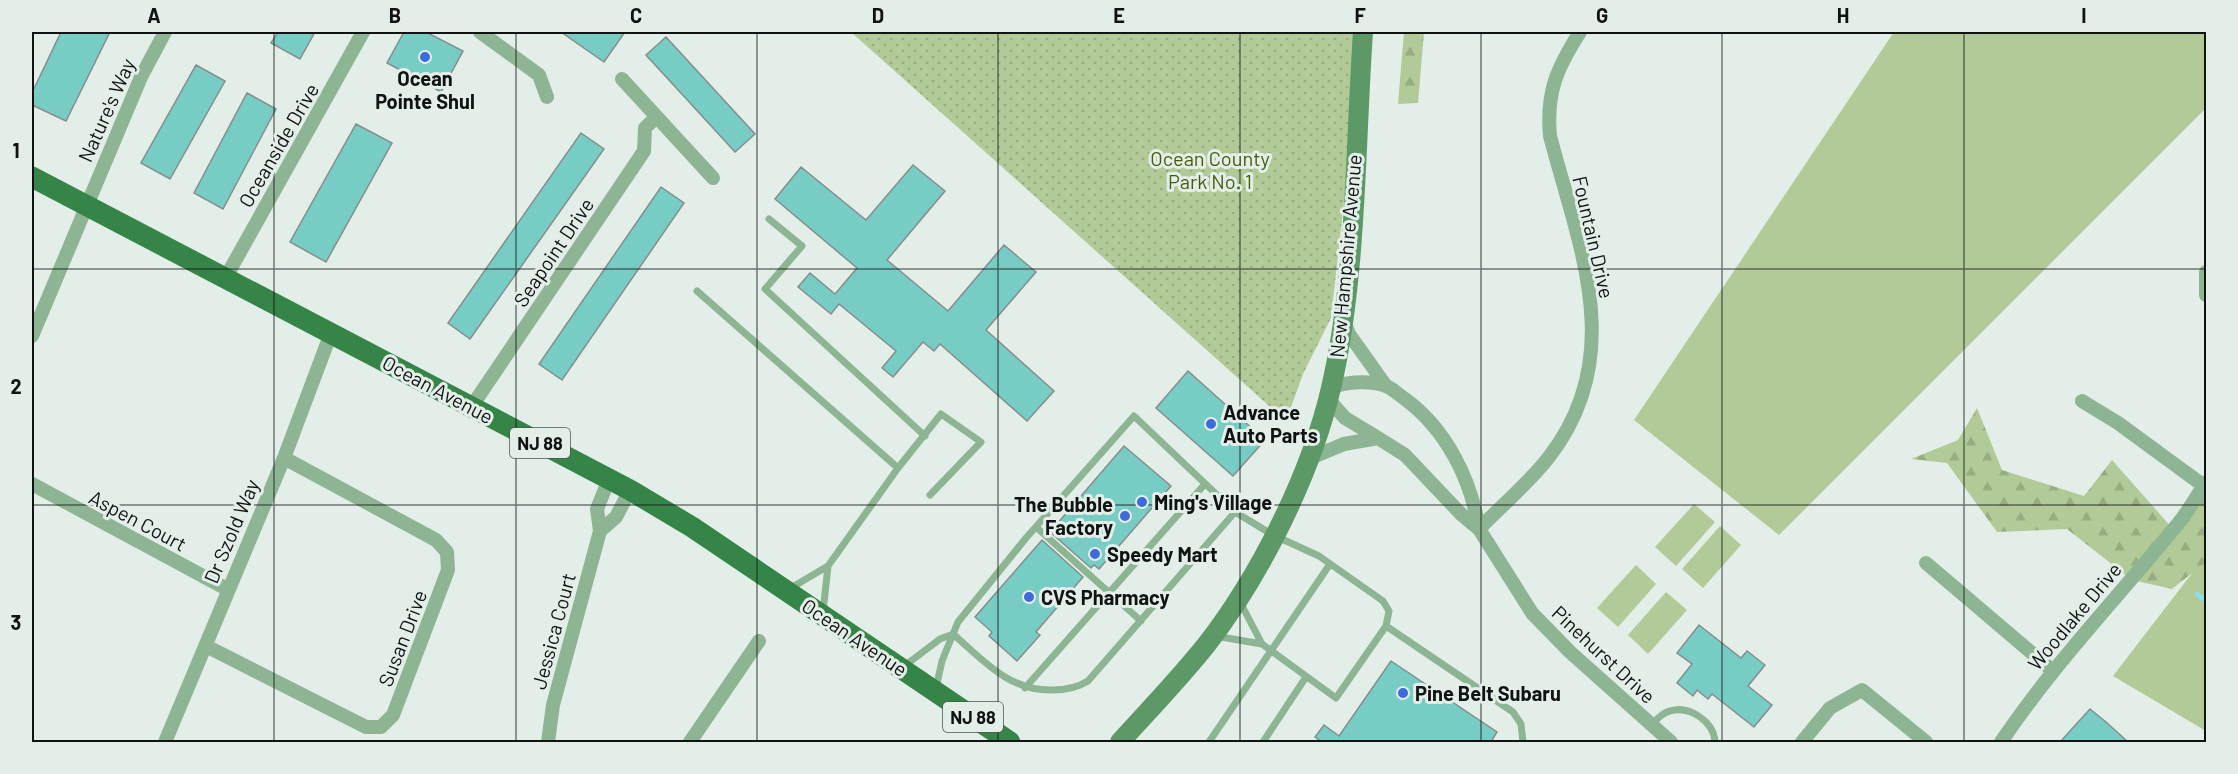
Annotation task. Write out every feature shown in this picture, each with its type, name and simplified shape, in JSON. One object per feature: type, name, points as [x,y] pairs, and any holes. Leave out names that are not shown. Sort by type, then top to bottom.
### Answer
[{"type":"main road","name":"New Hampshire Avenue","points":[[1120,742],[1213,635],[1238,598],[1274,535],[1308,459],[1330,393],[1343,320],[1363,32]]},
{"type":"main road","name":"Ocean Avenue","points":[[32,177],[630,490],[692,527],[1010,742]]},
{"type":"street","name":"Nature's Way","points":[[32,336],[141,77],[165,32]]},
{"type":"street","name":"Oceanside Drive","points":[[226,278],[363,32]]},
{"type":"street","points":[[480,32],[539,75],[547,97]]},
{"type":"street","name":"Fountain Drive","points":[[1479,529],[1548,459],[1568,429],[1587,388],[1593,317],[1588,284],[1550,136],[1548,112],[1558,66],[1580,32]]},
{"type":"street","points":[[622,79],[713,178]]},
{"type":"street","name":"Seapoint Drive","points":[[472,406],[644,151],[645,128],[656,117]]},
{"type":"street","points":[[2206,272],[2206,295]]},
{"type":"street","name":"Pinehurst Drive","points":[[1343,320],[1349,334],[1386,386],[1413,405],[1444,438],[1475,504],[1479,529]]},
{"type":"street","name":"Dr Szold Way","points":[[166,742],[227,590],[284,458],[331,333]]},
{"type":"street","name":"Pinehurst Drive","points":[[1386,386],[1354,381],[1330,393],[1345,418],[1406,455],[1479,529],[1533,613],[1570,652],[1671,742]]},
{"type":"street","points":[[2082,401],[2118,423],[2205,484]]},
{"type":"street","points":[[1308,459],[1344,444],[1378,438]]},
{"type":"street","name":"Susan Drive","points":[[206,646],[366,727],[381,727],[393,715],[448,570],[447,552],[436,540],[284,458]]},
{"type":"street","name":"Jessica Court","points":[[548,742],[553,705],[600,531],[597,509],[609,479]]},
{"type":"street","name":"Aspen Court","points":[[32,484],[227,590]]},
{"type":"street","name":"Woodlake Drive","points":[[2001,742],[2054,671],[2182,518],[2205,484]]},
{"type":"street","points":[[1447,499],[1467,485]]},
{"type":"street","name":"Jessica Court","points":[[600,531],[616,517],[630,490]]},
{"type":"street","points":[[1926,563],[2054,671]]},
{"type":"street","points":[[690,742],[759,641]]},
{"type":"street","points":[[1802,742],[1830,708],[1862,690],[1926,742]]},
{"type":"lane","points":[[769,219],[802,246],[765,289],[925,436]]},
{"type":"lane","points":[[698,291],[898,468]]},
{"type":"lane","points":[[787,591],[828,566],[898,468],[941,414],[981,442],[930,495]]},
{"type":"lane","points":[[935,692],[942,661],[958,622],[1036,526],[1134,416],[1235,512],[1330,564],[1386,605],[1389,611],[1386,626],[1336,698],[1269,651],[1238,598]]},
{"type":"lane","points":[[1025,688],[1205,484]]},
{"type":"lane","points":[[953,634],[998,673],[1025,688],[1056,690],[1079,687],[1088,681],[1235,512]]},
{"type":"lane","points":[[1036,526],[1141,621]]},
{"type":"lane","points":[[1209,742],[1330,564]]},
{"type":"lane","points":[[823,615],[828,566]]},
{"type":"lane","points":[[1386,626],[1513,712],[1521,724],[1523,742]]},
{"type":"lane","points":[[901,668],[940,639],[953,634]]},
{"type":"lane","points":[[1213,635],[1263,644]]},
{"type":"lane","points":[[1263,742],[1306,677]]},
{"type":"lane","points":[[1651,725],[1668,711],[1681,710],[1695,714],[1709,726],[1715,742]]},
{"type":"green space","name":"Ocean County Park No. 1","points":[[851,32],[1363,32],[1331,318],[1303,374],[1286,421]]},
{"type":"green space","points":[[1404,32],[1424,32],[1418,103],[1398,104]]},
{"type":"green space","points":[[1894,32],[2206,32],[2206,108],[1779,535],[1634,420]]},
{"type":"green space","points":[[1977,408],[2002,470],[2084,496],[2112,460],[2173,529],[2206,489],[2206,562],[2172,589],[2132,580],[2067,529],[1997,532],[1947,463],[1911,459],[1958,440]]},
{"type":"green space","points":[[1694,504],[1715,522],[1676,566],[1655,547]]},
{"type":"green space","points":[[1720,526],[1741,545],[1703,588],[1682,569]]},
{"type":"green space","points":[[2206,555],[2206,731],[2113,676]]},
{"type":"green space","points":[[1636,565],[1656,584],[1618,627],[1597,608]]},
{"type":"green space","points":[[1666,592],[1687,610],[1648,654],[1628,635]]},
{"type":"building","points":[[61,32],[110,32],[66,121],[32,105],[32,93]]},
{"type":"building","points":[[278,32],[315,32],[300,59],[271,43]]},
{"type":"building","name":"Ocean Pointe Shul","points":[[404,32],[426,32],[463,51],[441,92],[387,63]]},
{"type":"building","points":[[561,32],[625,32],[604,62]]},
{"type":"building","points":[[666,37],[755,134],[735,152],[646,55]]},
{"type":"building","points":[[196,65],[225,81],[170,179],[141,163]]},
{"type":"building","points":[[247,93],[276,109],[223,209],[194,193]]},
{"type":"building","points":[[356,124],[392,143],[326,262],[290,242]]},
{"type":"building","points":[[581,133],[604,149],[470,339],[448,323]]},
{"type":"building","points":[[913,165],[945,191],[887,260],[948,311],[1004,245],[1036,272],[986,330],[1054,391],[1027,421],[940,344],[934,351],[923,342],[893,377],[882,368],[896,351],[839,304],[831,314],[798,287],[810,273],[835,294],[857,268],[775,199],[801,167],[866,220]]},
{"type":"building","points":[[661,187],[684,203],[562,380],[539,364]]},
{"type":"building","name":"Advance Auto Parts","points":[[1188,371],[1265,440],[1233,476],[1156,408]]},
{"type":"building","points":[[1124,446],[1171,486],[1099,569],[1094,565],[1091,568],[1050,532]]},
{"type":"building","name":"CVS Pharmacy","points":[[1042,540],[1083,577],[1036,632],[1040,635],[1017,661],[989,636],[992,632],[975,617]]},
{"type":"building","points":[[1699,625],[1741,658],[1747,651],[1765,665],[1748,686],[1772,705],[1754,727],[1712,694],[1708,699],[1697,690],[1693,696],[1677,683],[1692,664],[1677,653]]},
{"type":"building","name":"Pine Belt Subaru","points":[[1391,661],[1497,732],[1491,742],[1322,742],[1315,737],[1324,725],[1339,736]]},
{"type":"building","points":[[2090,709],[2106,722],[2128,742],[2060,742]]},
{"type":"waterway","points":[[2197,594],[2206,601]]},
{"type":"place","name":"Ocean Pointe Shul","points":[[425,57]]},
{"type":"place","name":"Advance Auto Parts","points":[[1211,424]]},
{"type":"place","name":"Ming's Village","points":[[1142,502]]},
{"type":"place","name":"The Bubble Factory","points":[[1125,516]]},
{"type":"place","name":"Speedy Mart","points":[[1095,554]]},
{"type":"place","name":"CVS Pharmacy","points":[[1029,597]]},
{"type":"place","name":"Pine Belt Subaru","points":[[1403,693]]}]
